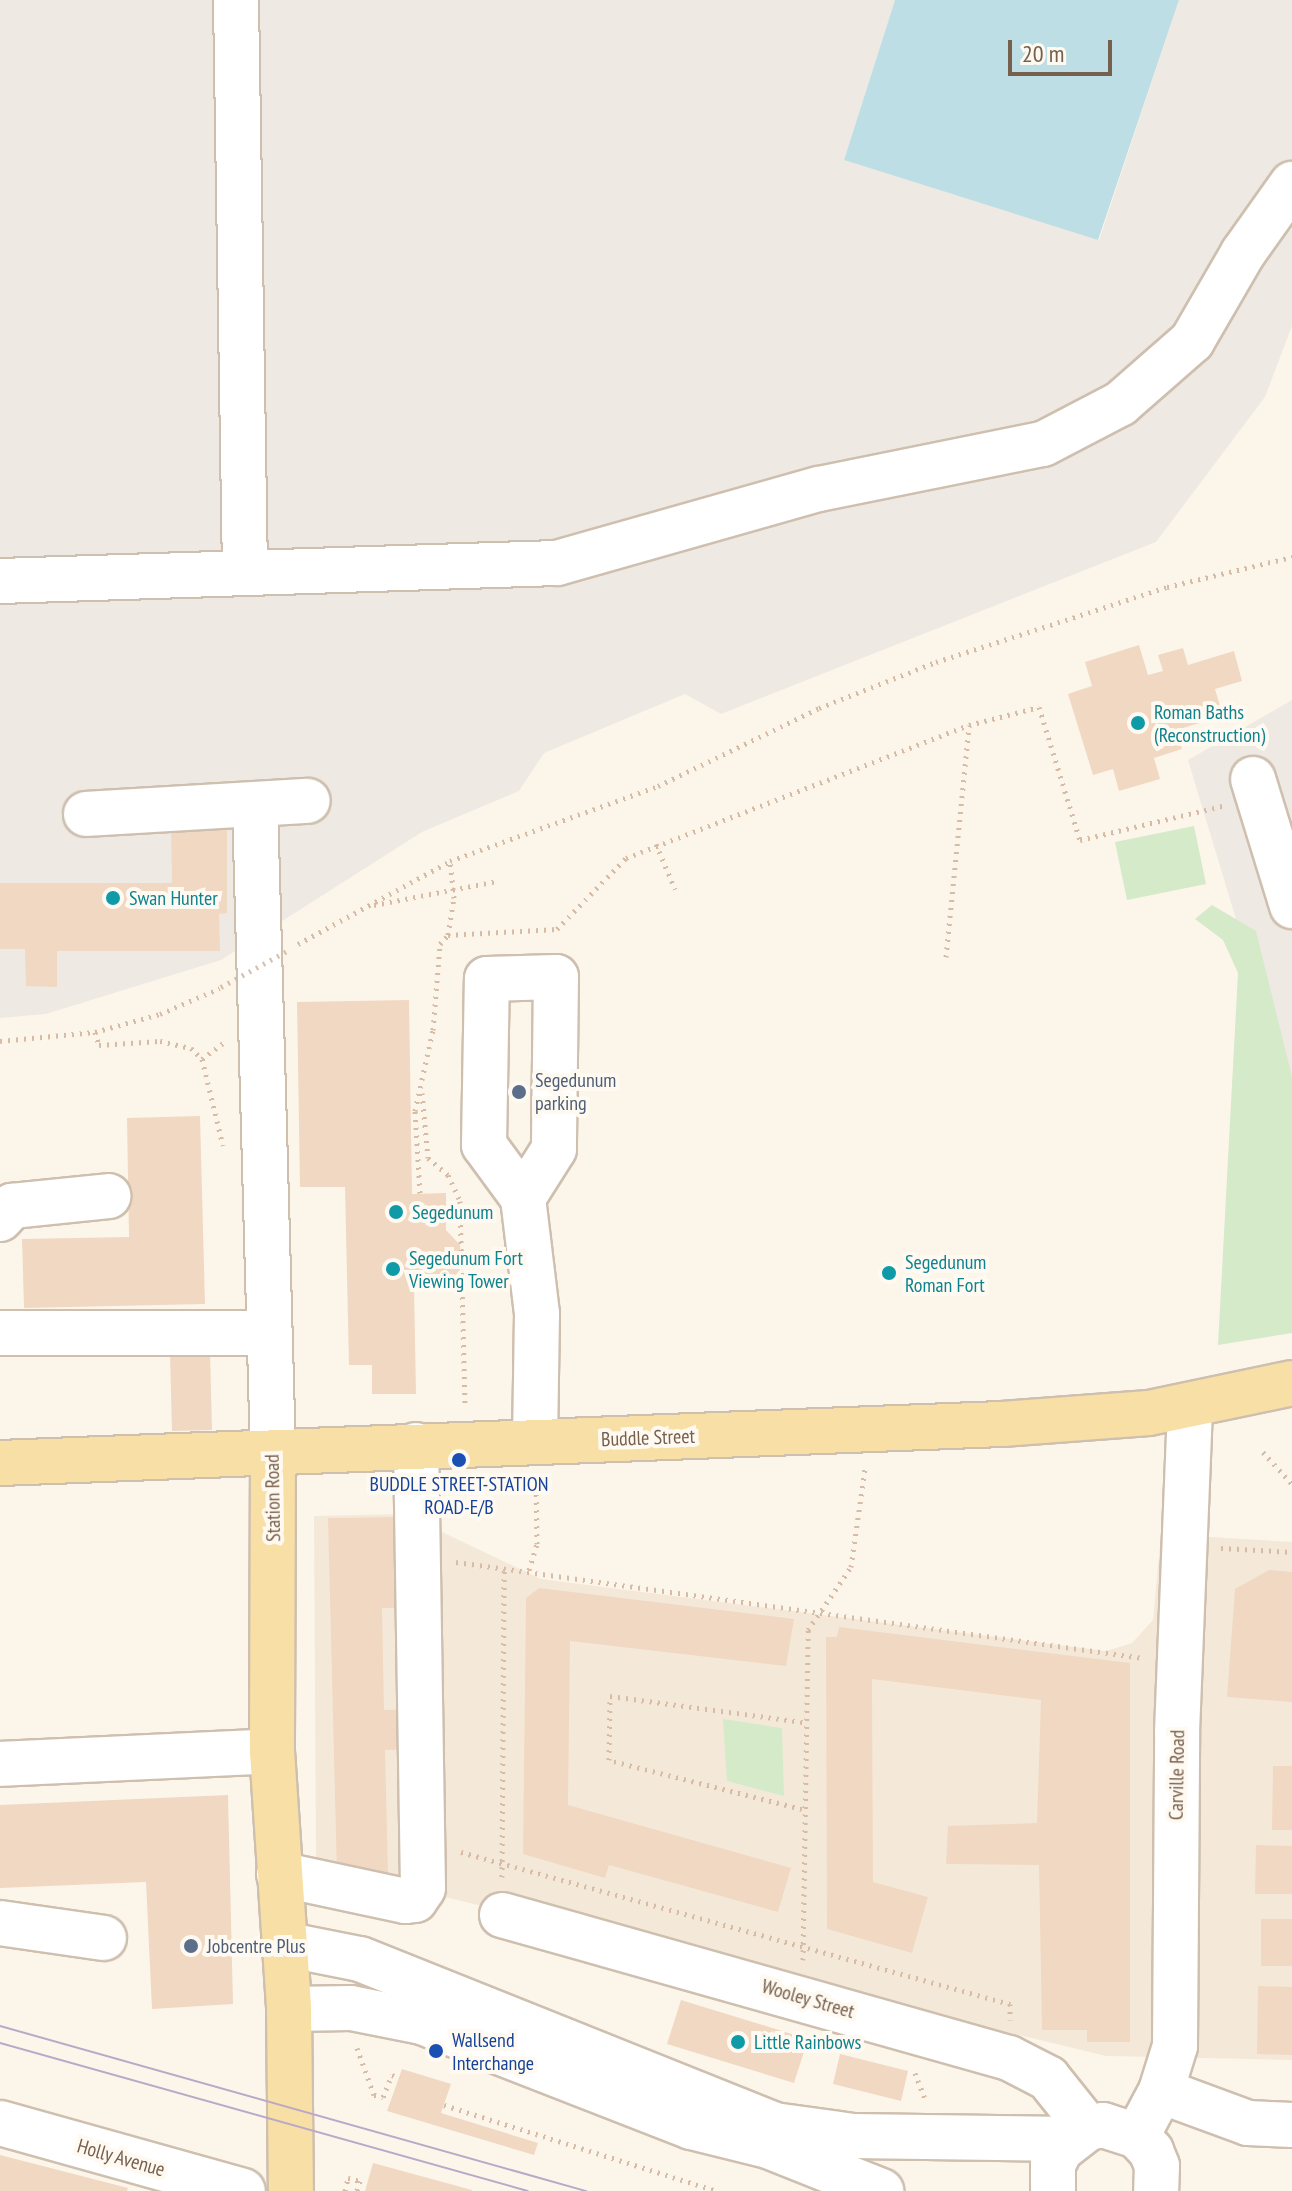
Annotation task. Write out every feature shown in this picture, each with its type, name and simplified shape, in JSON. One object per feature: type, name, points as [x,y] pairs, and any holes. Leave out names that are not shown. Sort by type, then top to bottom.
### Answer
[{"type":"main road","name":"Buddle Street","points":[[0,1463],[416,1445],[535,1458],[1002,1424],[1190,1406],[1292,1383]]},
{"type":"main road","name":"Station Road","points":[[273,1452],[272,1751],[289,2009],[291,2191]]},
{"type":"street","points":[[236,0],[245,571]]},
{"type":"street","points":[[0,581],[557,563],[819,489],[1043,444],[1120,404],[1192,341],[1243,253],[1292,184]]},
{"type":"street","points":[[1256,788],[1292,906]]},
{"type":"street","points":[[86,814],[308,801]]},
{"type":"street","name":"Station Road","points":[[255,805],[273,1452]]},
{"type":"street","points":[[0,1219],[12,1206],[108,1196]]},
{"type":"street","points":[[523,1198],[537,1314],[535,1458]]},
{"type":"street","points":[[0,1333],[270,1333]]},
{"type":"street","name":"Carville Road","points":[[1137,2136],[1161,2091],[1175,2046],[1179,1664],[1190,1406]]},
{"type":"street","points":[[279,1874],[415,1900],[423,1888],[425,1844],[416,1445]]},
{"type":"street","points":[[0,1764],[272,1751]]},
{"type":"street","name":"Wooley Street","points":[[502,1915],[1009,2058],[1048,2078],[1079,2134]]},
{"type":"street","points":[[0,1923],[104,1938]]},
{"type":"street","points":[[284,1944],[360,1959],[774,2125],[853,2136],[1079,2134],[1103,2125],[1137,2136],[1157,2166],[1156,2191]]},
{"type":"street","points":[[289,2009],[351,2008],[422,2022],[691,2127],[768,2146],[881,2191]]},
{"type":"street","points":[[1161,2091],[1248,2123],[1292,2125]]},
{"type":"street","name":"Holly Avenue","points":[[0,2123],[148,2179],[243,2191]]},
{"type":"street","points":[[1053,2191],[1053,2165],[1079,2134]]},
{"type":"path","points":[[0,1041],[95,1032],[160,1014],[221,987],[450,861],[658,786],[819,708],[936,662],[1167,587],[1292,557]]},
{"type":"path","points":[[448,935],[557,929],[626,858],[656,844],[969,725],[1039,707],[1080,840],[1256,788]]},
{"type":"path","points":[[946,957],[969,725]]},
{"type":"path","points":[[656,844],[675,889]]},
{"type":"path","points":[[420,1193],[415,1111],[433,1030],[440,944],[448,935],[453,893],[450,861]]},
{"type":"path","points":[[369,906],[453,893],[497,881]]},
{"type":"path","points":[[95,1032],[99,1045],[160,1041],[191,1048],[202,1059],[227,1162]]},
{"type":"path","points":[[422,1088],[428,1158],[448,1175],[460,1201],[465,1407]]},
{"type":"path","points":[[1263,1452],[1292,1484]]},
{"type":"path","points":[[529,1570],[537,1544],[535,1458]]},
{"type":"path","points":[[804,1946],[803,1722],[808,1630],[851,1567],[866,1460]]},
{"type":"path","points":[[1185,1546],[1292,1552]]},
{"type":"path","points":[[419,1558],[529,1570],[1179,1664]]},
{"type":"path","points":[[504,1567],[506,1863]]},
{"type":"path","points":[[802,1809],[609,1760],[610,1696],[803,1722]]},
{"type":"path","points":[[425,1844],[506,1863],[1010,2004],[1009,2058]]},
{"type":"path","points":[[365,2067],[374,2095],[383,2097],[392,2075],[399,2078]]},
{"type":"path","points":[[911,2067],[923,2086],[927,2108],[912,2107]]},
{"type":"path","points":[[444,2105],[716,2191]]},
{"type":"path","points":[[345,2191],[348,2178],[360,2181],[357,2191]]},
{"type":"shaded area","points":[[0,0],[895,0],[844,160],[1099,240],[1179,0],[1292,0],[1292,326],[1265,397],[1156,542],[721,714],[685,694],[544,753],[519,791],[422,832],[221,960],[46,1014],[0,1018]]},
{"type":"shaded area","points":[[1292,700],[1292,1105],[1188,760]]},
{"type":"shaded area","points":[[404,1514],[541,1579],[1106,1651],[1132,1643],[1153,1620],[1161,1534],[1292,1542],[1292,2060],[1106,2056],[316,1866],[314,1516]]},
{"type":"green space","points":[[1194,826],[1206,884],[1127,900],[1115,842]]},
{"type":"green space","points":[[1212,905],[1256,931],[1292,1077],[1292,1333],[1218,1345],[1238,973],[1223,940],[1195,919]]},
{"type":"green space","points":[[723,1719],[782,1728],[784,1796],[727,1781]]},
{"type":"water","points":[[895,0],[1179,0],[1098,240],[844,160]]},
{"type":"building","name":"Roman Baths (Reconstruction)","points":[[1139,645],[1148,675],[1163,671],[1158,655],[1183,648],[1188,665],[1234,651],[1242,681],[1215,689],[1223,716],[1176,730],[1182,749],[1154,758],[1160,779],[1119,791],[1113,769],[1093,775],[1068,694],[1092,686],[1085,662]]},
{"type":"building","name":"Swan Hunter","points":[[171,821],[227,821],[227,913],[219,914],[220,951],[57,951],[57,987],[26,986],[25,949],[0,949],[0,883],[172,883]]},
{"type":"building","name":"Segedunum","points":[[409,1000],[412,1194],[446,1193],[446,1230],[460,1245],[462,1267],[446,1287],[414,1286],[416,1394],[372,1394],[372,1365],[349,1365],[345,1187],[300,1187],[297,1002]]},
{"type":"building","points":[[200,1116],[205,1304],[24,1308],[22,1239],[129,1237],[127,1118]]},
{"type":"building","points":[[210,1352],[212,1430],[172,1431],[170,1353]]},
{"type":"building","points":[[400,1517],[402,1608],[382,1608],[384,1710],[414,1709],[415,1749],[385,1750],[388,1874],[337,1876],[328,1518]]},
{"type":"building","points":[[1269,1570],[1292,1572],[1292,1702],[1227,1697],[1235,1589]]},
{"type":"building","points":[[539,1588],[794,1619],[786,1666],[570,1641],[568,1805],[791,1868],[778,1912],[609,1865],[605,1878],[523,1854],[526,1598]]},
{"type":"building","points":[[839,1627],[1130,1663],[1130,2042],[1087,2042],[1087,2030],[1042,2030],[1039,1865],[946,1864],[948,1826],[1037,1823],[1041,1700],[872,1679],[873,1882],[928,1897],[912,1953],[827,1929],[826,1637],[837,1637]]},
{"type":"building","points":[[1273,1766],[1292,1766],[1292,1830],[1272,1830]]},
{"type":"building","name":"Jobcentre Plus","points":[[228,1795],[233,2004],[152,2009],[146,1882],[0,1888],[0,1805]]},
{"type":"building","points":[[1256,1845],[1292,1846],[1292,1894],[1255,1894]]},
{"type":"building","points":[[1261,1919],[1292,1919],[1292,1966],[1261,1966]]},
{"type":"building","points":[[1258,1986],[1292,1987],[1292,2055],[1257,2054]]},
{"type":"building","name":"Little Rainbows","points":[[681,2000],[808,2039],[794,2083],[667,2044]]},
{"type":"building","points":[[840,2054],[908,2071],[901,2101],[833,2084]]},
{"type":"building","points":[[402,2069],[451,2084],[441,2113],[538,2143],[534,2155],[387,2111]]},
{"type":"building","points":[[0,2155],[128,2188],[127,2191],[0,2191]]},
{"type":"building","points":[[373,2163],[472,2190],[472,2191],[365,2191]]},
{"type":"tram line","points":[[0,2026],[586,2191]]},
{"type":"tram line","points":[[0,2043],[528,2191]]},
{"type":"place","name":"Roman Baths (Reconstruction)","points":[[1138,723]]},
{"type":"place","name":"Swan Hunter","points":[[113,898]]},
{"type":"place","name":"Segedunum parking","points":[[519,1092]]},
{"type":"place","name":"Segedunum","points":[[396,1212]]},
{"type":"place","name":"Segedunum Fort Viewing Tower","points":[[393,1269]]},
{"type":"place","name":"Segedunum Roman Fort","points":[[889,1273]]},
{"type":"place","name":"BUDDLE STREET-STATION ROAD-E/B","points":[[459,1460]]},
{"type":"place","name":"Jobcentre Plus","points":[[191,1946]]},
{"type":"place","name":"Little Rainbows","points":[[738,2042]]},
{"type":"place","name":"Wallsend Interchange","points":[[436,2051]]}]
